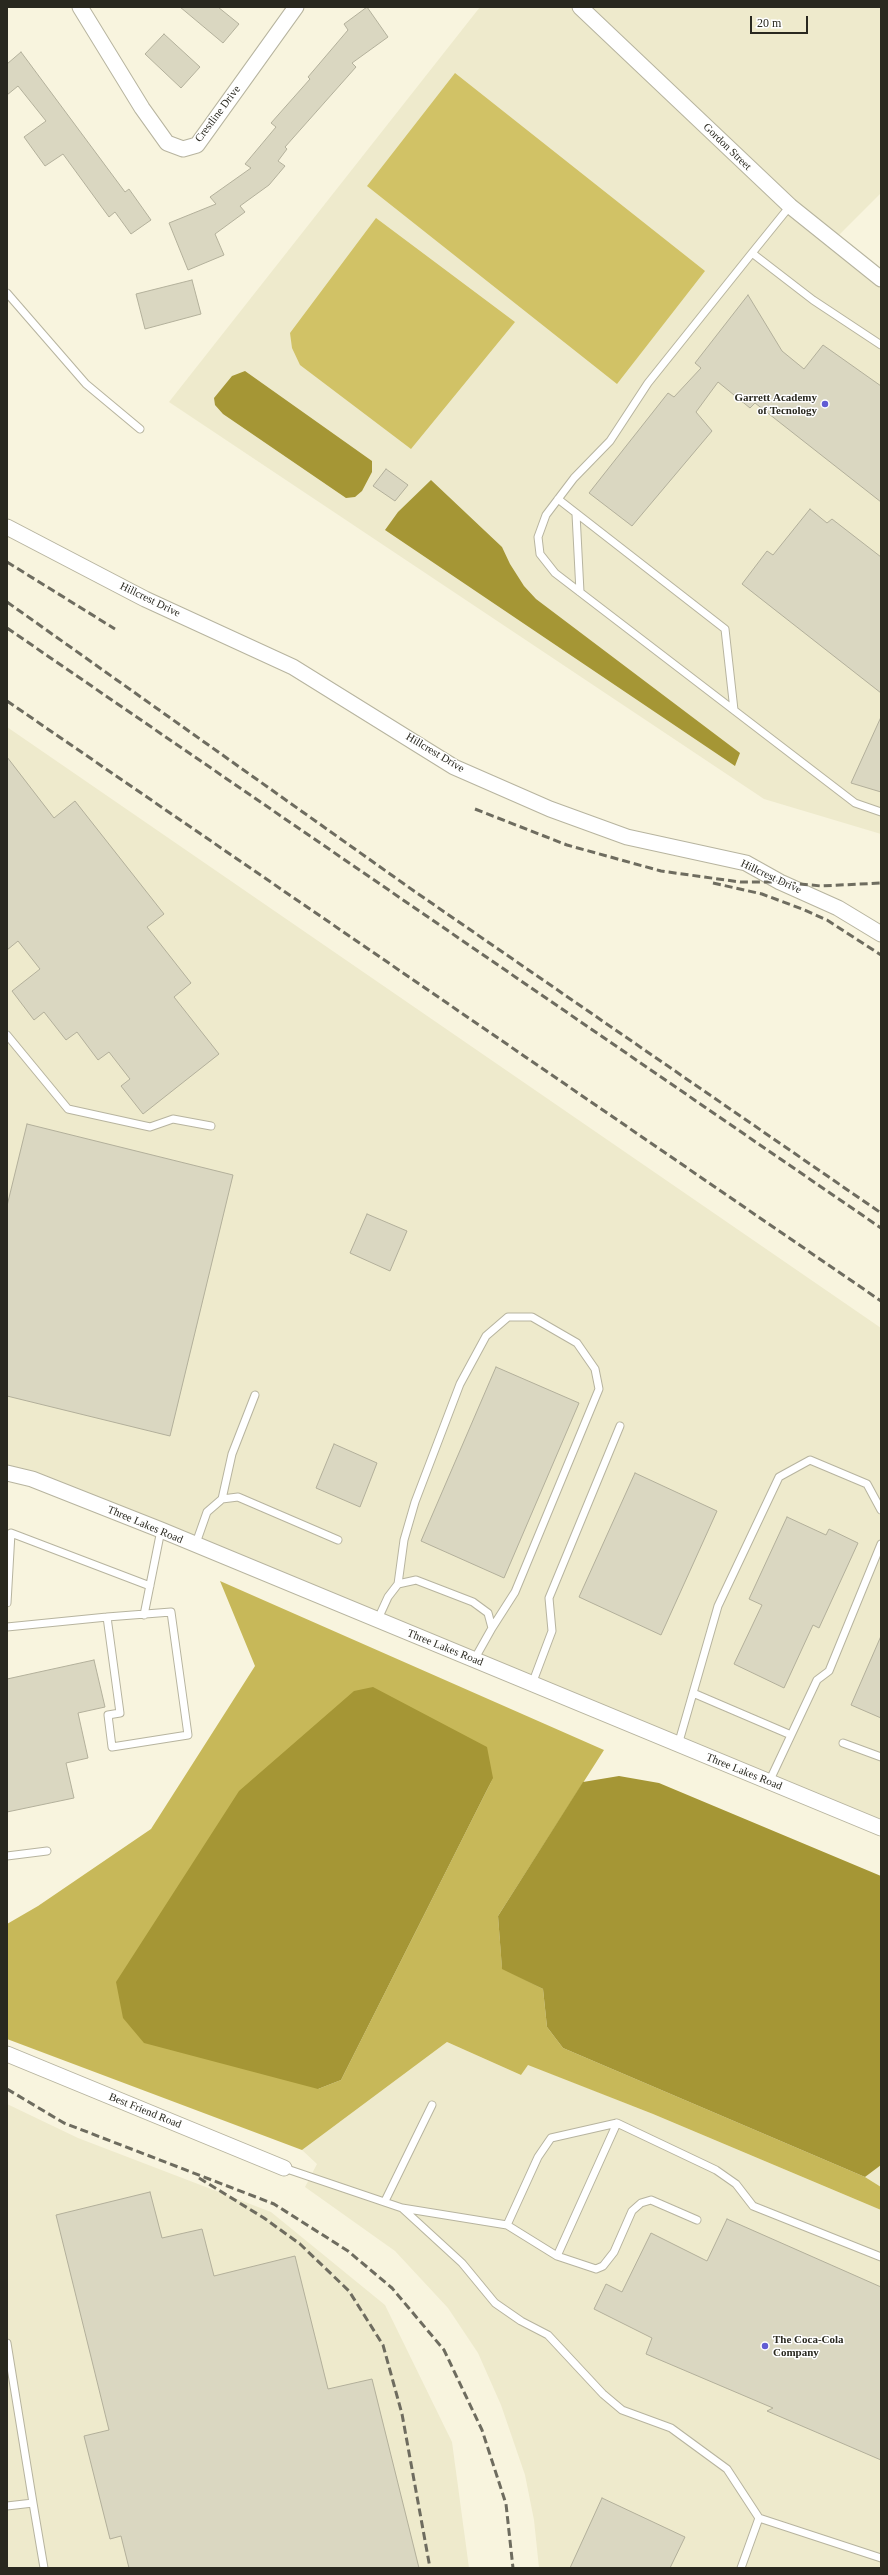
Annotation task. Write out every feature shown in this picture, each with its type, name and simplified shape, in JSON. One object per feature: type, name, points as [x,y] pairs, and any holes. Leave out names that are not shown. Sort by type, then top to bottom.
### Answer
[{"type":"street","name":"Crestline Drive","points":[[80,7],[142,108],[167,143],[183,149],[197,145],[296,7]]},
{"type":"street","name":"Gordon Street","points":[[580,7],[790,206],[881,279]]},
{"type":"street","name":"Hillcrest Drive","points":[[7,527],[145,599],[293,667],[454,766],[550,809],[627,837],[746,863],[780,882],[838,908],[881,934]]},
{"type":"street","name":"Three Lakes Road","points":[[7,1473],[32,1479],[161,1530],[195,1546],[881,1828]]},
{"type":"street","name":"Best Friend Road","points":[[7,2054],[284,2168]]},
{"type":"lane","points":[[790,206],[648,383],[610,441],[578,474],[546,515],[538,537],[540,554],[555,573],[855,803],[881,812]]},
{"type":"lane","points":[[752,253],[813,300],[881,345]]},
{"type":"lane","points":[[7,293],[86,384],[140,429]]},
{"type":"lane","points":[[558,500],[726,629],[734,710]]},
{"type":"lane","points":[[576,514],[580,592]]},
{"type":"lane","points":[[7,1035],[68,1109],[150,1127],[173,1119],[210,1126]]},
{"type":"lane","points":[[377,1621],[388,1597],[398,1584],[404,1540],[415,1502],[460,1384],[486,1336],[508,1318],[532,1317],[577,1343],[595,1369],[599,1389],[515,1592],[474,1660]]},
{"type":"lane","points":[[222,1499],[232,1454],[255,1395]]},
{"type":"lane","points":[[532,1684],[552,1632],[549,1598],[620,1426]]},
{"type":"lane","points":[[678,1745],[718,1606],[779,1477],[810,1460],[867,1484],[881,1510]]},
{"type":"lane","points":[[195,1546],[207,1512],[222,1499],[238,1497],[338,1540]]},
{"type":"lane","points":[[144,1615],[161,1530]]},
{"type":"lane","points":[[7,1602],[11,1533],[150,1586]]},
{"type":"lane","points":[[769,1782],[817,1680],[829,1671],[881,1544]]},
{"type":"lane","points":[[398,1584],[416,1580],[473,1602],[488,1613],[492,1628]]},
{"type":"lane","points":[[7,1627],[171,1612],[188,1735],[112,1747],[108,1715],[120,1713],[106,1618]]},
{"type":"lane","points":[[693,1694],[792,1735]]},
{"type":"lane","points":[[843,1743],[881,1757]]},
{"type":"lane","points":[[7,1856],[47,1851]]},
{"type":"lane","points":[[385,2201],[432,2105]]},
{"type":"lane","points":[[506,2225],[538,2157],[551,2138],[617,2123],[716,2170],[736,2184],[753,2206],[881,2257]]},
{"type":"lane","points":[[557,2256],[617,2123]]},
{"type":"lane","points":[[284,2168],[365,2197],[385,2201],[402,2208],[506,2225],[557,2256],[596,2269],[603,2266],[614,2252],[632,2211],[645,2201],[651,2200],[697,2220]]},
{"type":"lane","points":[[402,2208],[462,2263],[495,2303],[521,2321],[548,2335],[603,2394],[622,2410],[671,2428],[727,2469],[759,2518],[881,2558]]},
{"type":"lane","points":[[7,2343],[9,2363],[44,2568]]},
{"type":"lane","points":[[7,2506],[33,2503]]},
{"type":"lane","points":[[741,2568],[759,2518]]},
{"type":"shaded area","points":[[480,7],[881,7],[881,193],[833,241],[881,279],[881,834],[764,799],[169,402]]},
{"type":"shaded area","points":[[455,73],[705,271],[617,384],[367,186]]},
{"type":"shaded area","points":[[376,218],[515,322],[411,449],[300,365],[292,348],[290,333]]},
{"type":"shaded area","points":[[245,371],[372,461],[372,472],[362,491],[355,497],[346,498],[223,414],[215,405],[214,398],[232,376]]},
{"type":"shaded area","points":[[431,480],[502,547],[510,564],[524,586],[536,599],[740,753],[735,766],[385,530],[398,512]]},
{"type":"shaded area","points":[[7,727],[881,1328],[881,1828],[7,1473]]},
{"type":"shaded area","points":[[220,1581],[604,1750],[498,1916],[502,1968],[543,1989],[547,2027],[563,2048],[865,2177],[881,2187],[881,2210],[653,2114],[528,2065],[521,2075],[447,2042],[302,2150],[7,2039],[7,1924],[38,1906],[151,1829],[255,1666]],"holes":[[[493,1778],[341,2080],[318,2089]]]},
{"type":"shaded area","points":[[373,1687],[487,1747],[493,1778],[341,2080],[318,2089],[144,2043],[123,2018],[116,1982],[239,1791],[354,1691]]},
{"type":"shaded area","points":[[619,1776],[659,1783],[881,1876],[881,2165],[865,2177],[563,2048],[547,2027],[543,1989],[502,1969],[498,1916],[583,1782]]},
{"type":"shaded area","points":[[447,2042],[521,2075],[527,2064],[653,2114],[881,2210],[881,2568],[539,2568],[534,2520],[525,2475],[501,2405],[478,2353],[448,2308],[395,2251],[305,2187],[317,2164],[302,2150]]},
{"type":"shaded area","points":[[7,2104],[78,2138],[271,2212],[385,2305],[452,2442],[469,2568],[7,2568]]},
{"type":"shaded area","points":[[881,2165],[881,2187],[865,2177]]},
{"type":"building","points":[[180,7],[218,7],[239,24],[223,43]]},
{"type":"building","points":[[367,7],[388,37],[352,63],[356,67],[285,147],[287,149],[278,161],[285,166],[269,185],[240,206],[245,212],[215,234],[224,255],[188,270],[169,223],[216,204],[210,197],[251,168],[245,164],[276,127],[271,123],[310,79],[308,77],[348,30],[344,24]]},
{"type":"building","points":[[164,34],[200,67],[181,88],[145,54]]},
{"type":"building","points":[[21,52],[125,192],[129,189],[151,220],[131,234],[115,212],[109,217],[63,154],[45,166],[24,137],[46,121],[18,86],[7,95],[7,64]]},
{"type":"building","points":[[192,280],[201,314],[145,329],[136,294]]},
{"type":"building","points":[[748,295],[782,351],[804,369],[823,345],[881,386],[881,502],[755,403],[750,408],[718,382],[696,412],[712,431],[632,526],[589,493],[668,393],[674,397],[701,368],[695,363]]},
{"type":"building","points":[[386,469],[408,485],[395,501],[373,486]]},
{"type":"building","points":[[810,509],[827,523],[832,519],[881,557],[881,693],[742,584],[767,551],[773,555]]},
{"type":"building","points":[[881,717],[881,792],[851,783]]},
{"type":"building","points":[[7,757],[54,818],[75,801],[164,914],[147,927],[191,983],[174,997],[219,1054],[143,1114],[121,1086],[130,1079],[109,1052],[98,1060],[77,1032],[66,1040],[44,1012],[34,1020],[12,991],[40,969],[18,941],[7,950]]},
{"type":"building","points":[[27,1124],[233,1175],[170,1436],[7,1396],[7,1206]]},
{"type":"building","points":[[367,1214],[407,1231],[390,1271],[350,1253]]},
{"type":"building","points":[[496,1367],[579,1403],[504,1578],[421,1541]]},
{"type":"building","points":[[334,1444],[377,1463],[360,1507],[316,1488]]},
{"type":"building","points":[[635,1473],[717,1511],[661,1635],[579,1597]]},
{"type":"building","points":[[787,1517],[826,1535],[829,1529],[858,1543],[819,1628],[813,1625],[784,1688],[734,1664],[762,1605],[749,1599]]},
{"type":"building","points":[[881,1636],[881,1718],[851,1705]]},
{"type":"building","points":[[94,1660],[105,1707],[78,1713],[88,1758],[66,1763],[74,1798],[7,1812],[7,1679]]},
{"type":"building","points":[[150,2192],[162,2238],[202,2229],[214,2276],[295,2256],[328,2389],[372,2379],[419,2568],[129,2568],[121,2536],[110,2539],[84,2436],[109,2430],[56,2215]]},
{"type":"building","name":"The Coca-Cola Company","points":[[727,2219],[881,2287],[881,2460],[767,2411],[773,2408],[646,2354],[652,2338],[594,2309],[606,2284],[622,2292],[651,2233],[707,2261]]},
{"type":"building","points":[[602,2498],[685,2537],[670,2568],[570,2568]]},
{"type":"railway","points":[[7,562],[115,629]]},
{"type":"railway","points":[[7,602],[414,891],[881,1213]]},
{"type":"railway","points":[[7,628],[881,1228]]},
{"type":"railway","points":[[7,701],[881,1301]]},
{"type":"railway","points":[[475,809],[567,845],[661,871],[740,882],[780,882],[821,886],[881,883]]},
{"type":"railway","points":[[713,883],[762,894],[802,909],[827,920],[881,955]]},
{"type":"railway","points":[[7,2089],[64,2123],[274,2204],[348,2251],[392,2288],[444,2350],[482,2430],[506,2504],[513,2568]]},
{"type":"railway","points":[[199,2178],[264,2218],[300,2244],[349,2291],[383,2345],[402,2414],[430,2568]]},
{"type":"place","name":"Garrett Academy of Tecnology","points":[[825,404]]},
{"type":"place","name":"The Coca-Cola Company","points":[[765,2346]]}]
